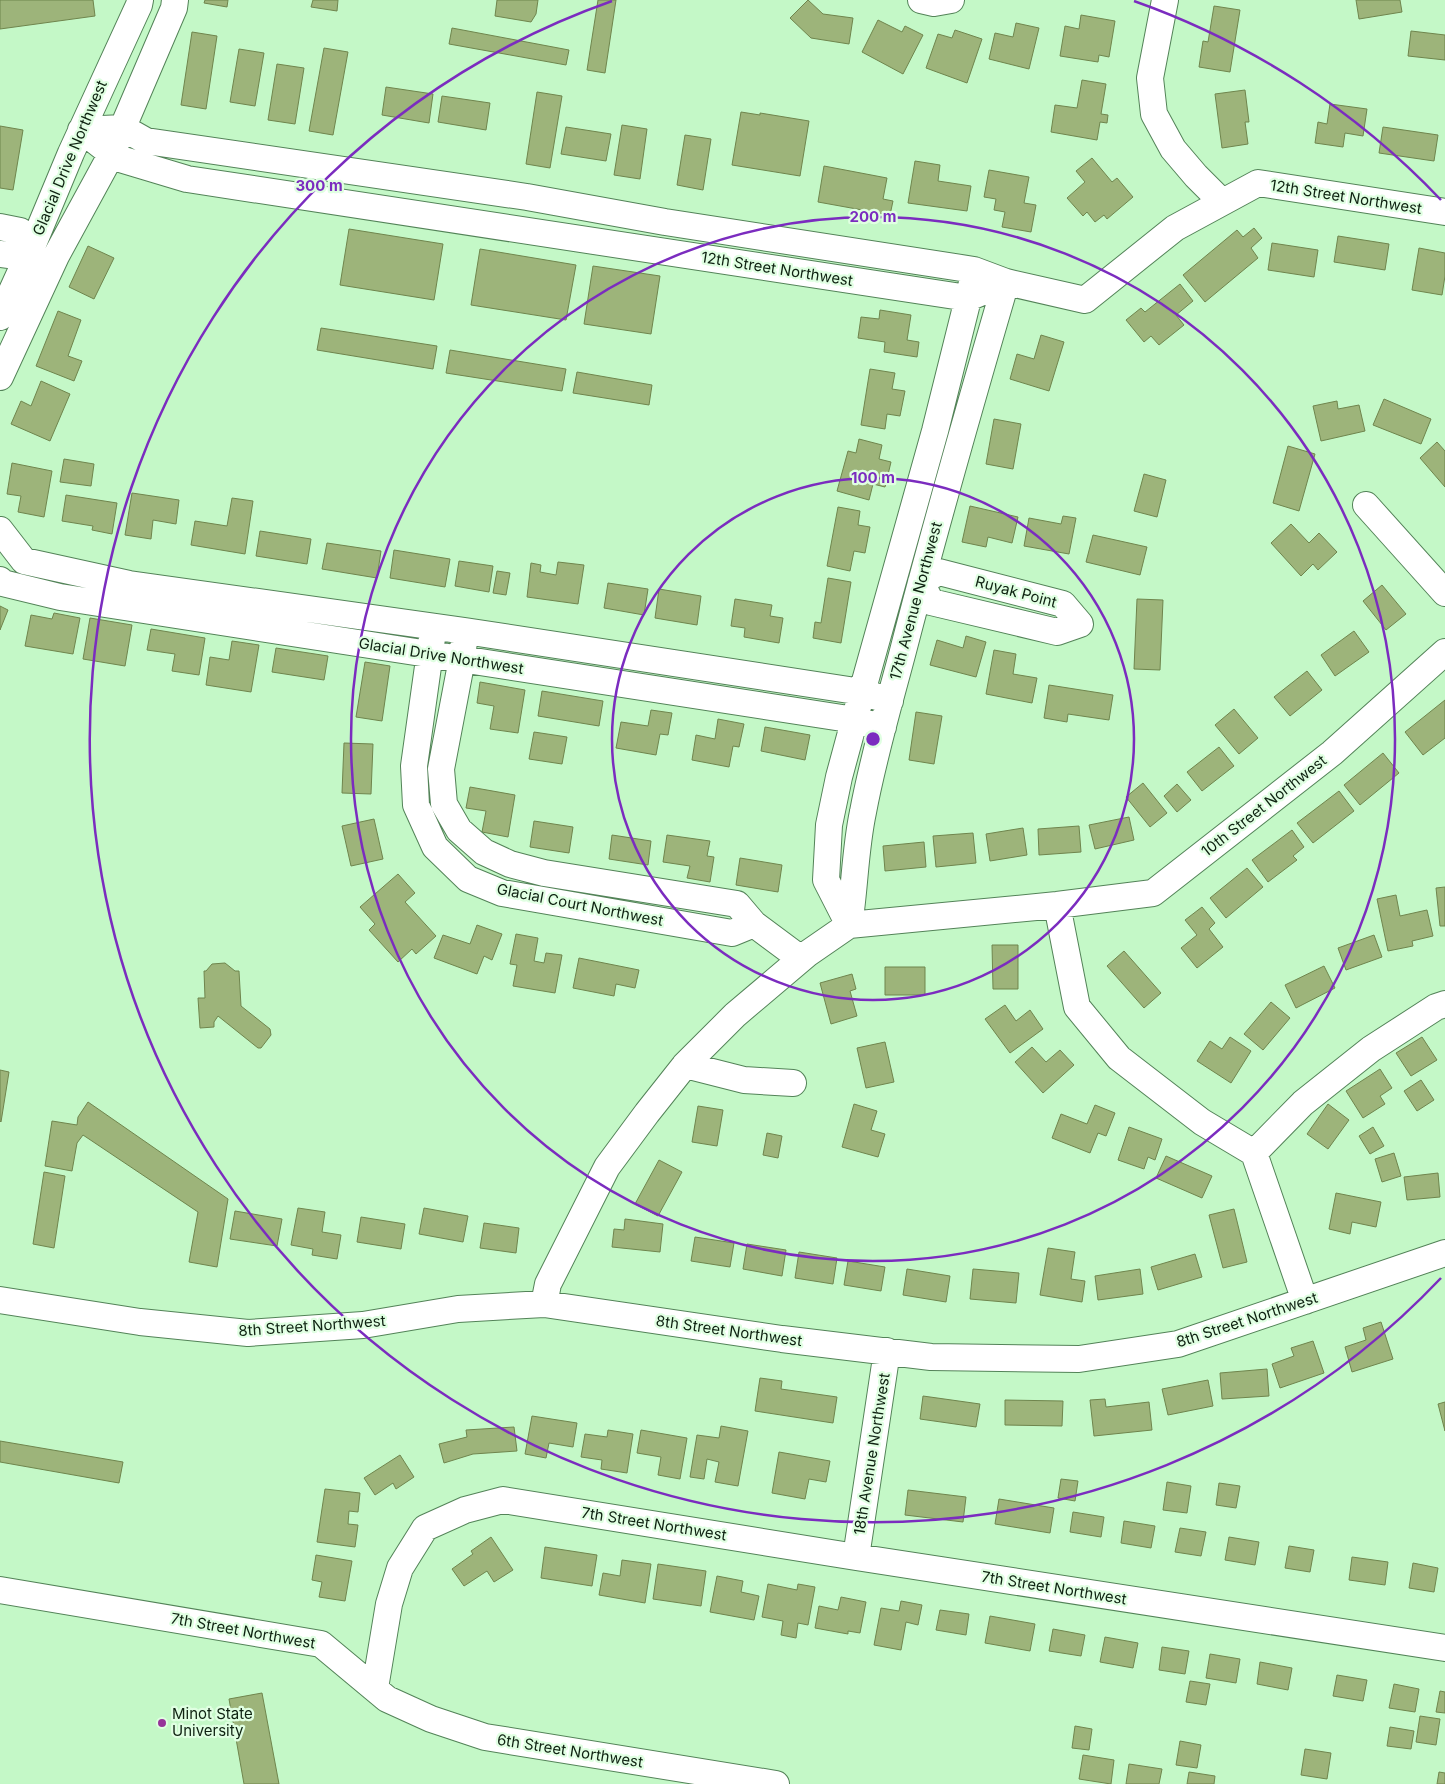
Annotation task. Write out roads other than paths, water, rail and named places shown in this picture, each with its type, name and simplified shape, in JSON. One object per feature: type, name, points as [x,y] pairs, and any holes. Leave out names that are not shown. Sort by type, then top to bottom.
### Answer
[{"type":"street","name":"Glacial Drive Northwest","points":[[0,317],[140,0]]},
{"type":"street","points":[[0,377],[56,256],[111,155],[174,8],[175,0]]},
{"type":"street","points":[[921,0],[934,3],[951,0]]},
{"type":"street","points":[[1165,0],[1150,78],[1154,114],[1173,149],[1222,202]]},
{"type":"street","points":[[81,130],[123,128],[146,140],[527,197],[665,222],[974,270],[1006,282]]},
{"type":"street","name":"12th Street Northwest","points":[[81,130],[111,155],[187,179],[968,298]]},
{"type":"street","name":"12th Street Northwest","points":[[1006,282],[1085,300],[1175,228],[1258,183],[1445,212]]},
{"type":"street","points":[[0,227],[20,232],[31,249]]},
{"type":"street","points":[[0,254],[9,255],[31,249],[56,256]]},
{"type":"street","points":[[849,925],[826,880],[830,825],[839,777],[935,432],[974,270]]},
{"type":"street","points":[[968,298],[1006,282]]},
{"type":"street","name":"17th Avenue Northwest","points":[[849,925],[861,820],[883,727],[959,442],[1006,282]]},
{"type":"street","points":[[1366,505],[1445,593]]},
{"type":"street","points":[[0,530],[24,560],[129,584],[433,626],[862,692],[890,701]]},
{"type":"street","name":"Ruyak Point","points":[[938,572],[1063,604],[1080,624],[1057,632],[930,602],[921,582],[938,572]]},
{"type":"street","points":[[896,575],[921,582]]},
{"type":"street","name":"Glacial Drive Northwest","points":[[0,580],[3,583],[60,597],[855,720],[883,727]]},
{"type":"street","name":"Glacial Court Northwest","points":[[433,626],[414,766],[416,805],[435,846],[468,878],[502,893],[732,933],[754,924]]},
{"type":"street","points":[[465,631],[462,659],[440,770],[444,804],[459,830],[484,852],[510,864],[544,873],[737,904],[754,924],[802,959]]},
{"type":"street","name":"10th Street Northwest","points":[[1057,905],[1153,893],[1332,753],[1445,652]]},
{"type":"street","points":[[544,1304],[548,1284],[607,1167],[685,1065],[735,1015],[802,959],[849,925],[1057,905],[1077,1007],[1119,1058],[1202,1122],[1254,1152],[1305,1301]]},
{"type":"street","points":[[1254,1152],[1303,1103],[1371,1049],[1436,1007],[1445,1004]]},
{"type":"street","points":[[685,1065],[744,1080],[793,1082]]},
{"type":"street","name":"8th Street Northwest","points":[[0,1300],[140,1322],[248,1333],[363,1325],[458,1309],[544,1304],[782,1339],[930,1357],[1079,1359],[1178,1344],[1445,1253]]},
{"type":"street","name":"18th Avenue Northwest","points":[[856,1557],[887,1351]]},
{"type":"street","name":"7th Street Northwest","points":[[0,1590],[321,1644],[375,1688],[389,1604],[400,1568],[425,1528],[465,1510],[503,1500],[856,1557],[1445,1648]]},
{"type":"street","name":"6th Street Northwest","points":[[375,1688],[387,1699],[431,1719],[485,1737],[776,1784]]},
{"type":"place","name":"Minot State University","points":[[162,1723]]}]
